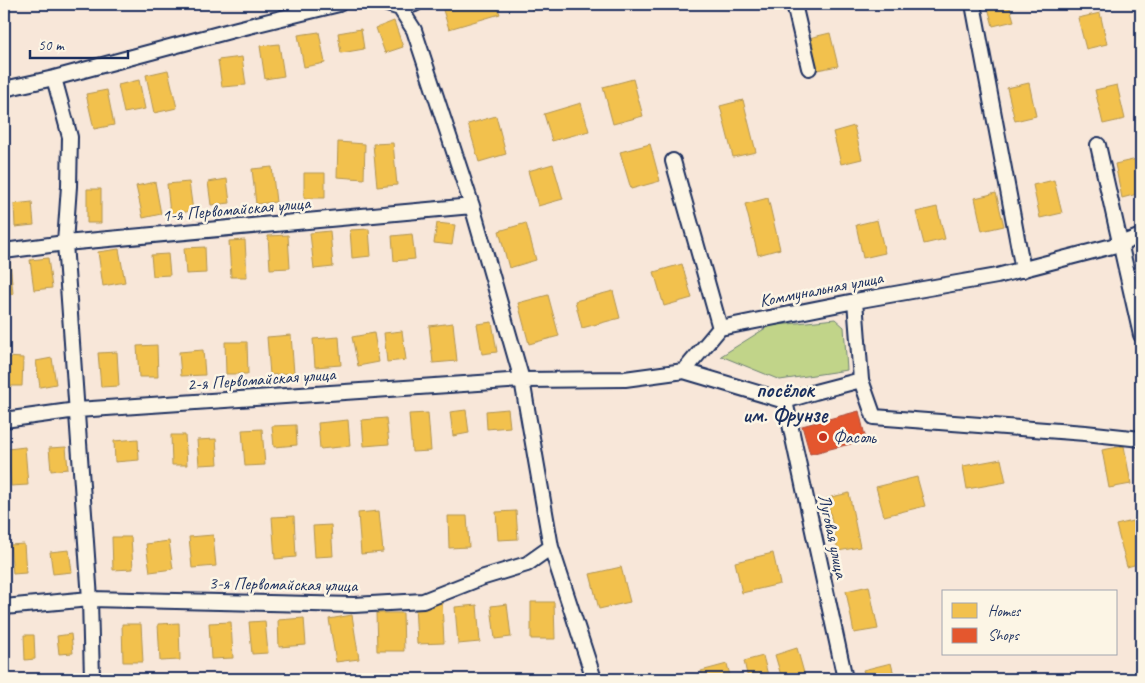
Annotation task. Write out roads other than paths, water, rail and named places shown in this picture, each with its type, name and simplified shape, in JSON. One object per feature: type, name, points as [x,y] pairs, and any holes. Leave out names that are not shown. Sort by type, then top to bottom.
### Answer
[{"type":"street","points":[[4,89],[54,78],[339,4]]},
{"type":"street","points":[[393,6],[414,4]]},
{"type":"street","points":[[794,4],[809,68]]},
{"type":"street","points":[[972,4],[1024,270]]},
{"type":"street","points":[[393,6],[414,30],[472,206],[522,380],[551,547],[594,679]]},
{"type":"street","points":[[54,78],[70,138],[65,243],[90,599],[92,679]]},
{"type":"street","points":[[1098,145],[1141,335]]},
{"type":"street","points":[[673,161],[720,328],[684,371]]},
{"type":"street","name":"1-я Первомайская улица","points":[[4,251],[65,243],[472,206]]},
{"type":"street","name":"Коммунальная улица","points":[[720,328],[855,301],[997,276],[1120,244],[1141,236]]},
{"type":"street","points":[[855,301],[861,380],[874,417],[1141,439]]},
{"type":"street","points":[[522,380],[625,379],[684,371],[785,402],[861,380]]},
{"type":"street","name":"2-я Первомайская улица","points":[[4,420],[77,410],[522,380]]},
{"type":"street","name":"Луговая улица","points":[[785,402],[845,679]]},
{"type":"street","name":"3-я Первомайская улица","points":[[4,607],[90,599],[354,605],[423,601],[481,578],[527,564],[551,547]]},
{"type":"place","name":"Фасоль","points":[[823,437]]},
{"type":"district","name":"посёлок им. Фрунзе","points":[[785,402]]}]
